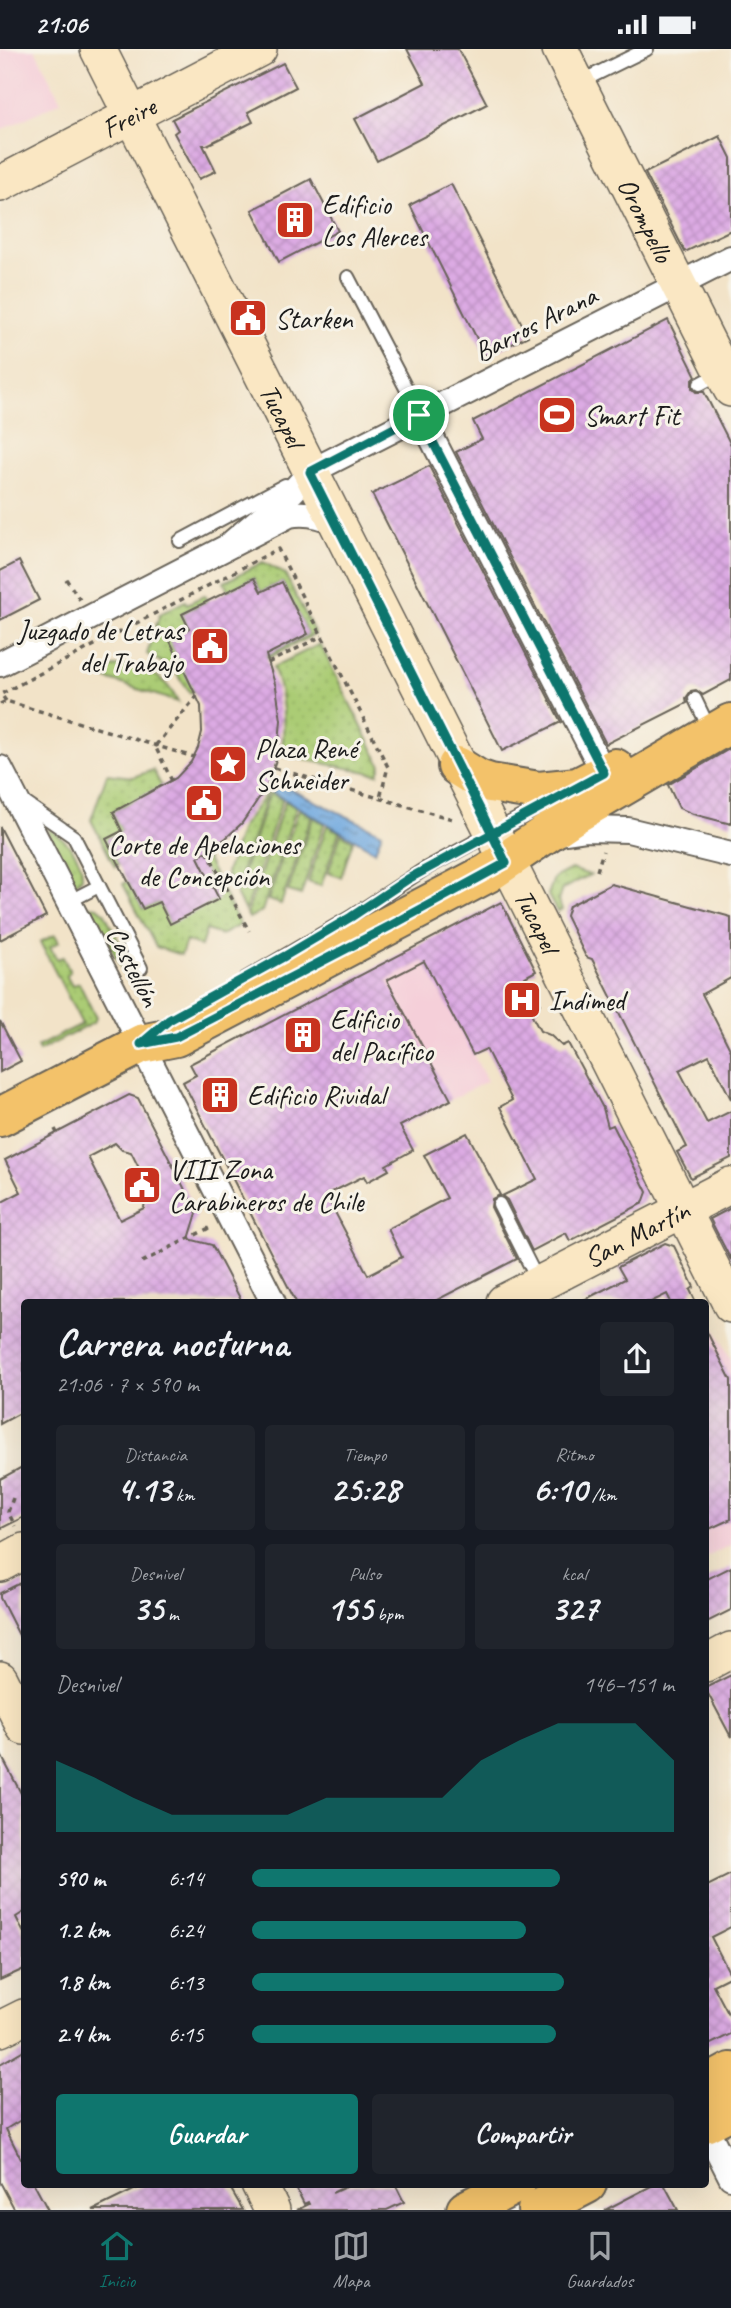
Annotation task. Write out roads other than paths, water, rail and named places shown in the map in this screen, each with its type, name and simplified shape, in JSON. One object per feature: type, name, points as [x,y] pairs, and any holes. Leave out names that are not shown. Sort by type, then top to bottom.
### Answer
[{"type":"main road","name":"Tucapel","points":[[98,49],[457,766],[486,839],[731,1305]]},
{"type":"main road","name":"Freire","points":[[0,184],[259,49]]},
{"type":"main road","name":"Orompello","points":[[560,49],[678,284],[718,382]]},
{"type":"main road","points":[[457,766],[478,779],[539,791],[591,780],[673,742],[721,728]]},
{"type":"main road","points":[[0,1117],[152,1034],[176,1037],[390,926],[486,839],[545,835],[721,728]]},
{"type":"main road","name":"San Martín","points":[[510,1299],[731,1185]]},
{"type":"main road","points":[[0,1564],[21,1543]]},
{"type":"main road","points":[[709,1662],[731,1650]]},
{"type":"main road","points":[[0,1679],[21,1721]]},
{"type":"main road","points":[[0,2029],[21,2018]]},
{"type":"main road","points":[[709,2084],[731,2072]]},
{"type":"main road","points":[[709,2123],[731,2110]]},
{"type":"main road","points":[[261,2188],[272,2210]]},
{"type":"main road","points":[[466,2210],[508,2188]]},
{"type":"main road","points":[[537,2210],[579,2188]]},
{"type":"street","name":"Barros Arana","points":[[233,542],[293,491],[310,472],[731,258]]},
{"type":"street","points":[[419,415],[591,780]]},
{"type":"street","name":"Barros Arana","points":[[0,664],[289,515],[299,513],[319,516],[335,523]]},
{"type":"street","name":"Castellón","points":[[0,768],[68,902],[152,1034],[272,1299]]},
{"type":"street","points":[[545,835],[587,829],[628,830],[731,855]]},
{"type":"street","points":[[709,2133],[731,2177]]},
{"type":"lane","points":[[578,84],[647,49]]},
{"type":"lane","points":[[348,277],[419,415]]},
{"type":"lane","points":[[180,541],[310,472]]},
{"type":"lane","points":[[695,699],[721,728]]},
{"type":"lane","points":[[237,983],[338,925],[408,879],[591,780]]},
{"type":"lane","points":[[13,795],[74,836],[141,968]]},
{"type":"lane","points":[[68,902],[99,886]]},
{"type":"lane","points":[[499,1203],[540,1283]]},
{"type":"water","points":[[277,783],[382,833],[375,851],[272,792]]},
{"type":"place","name":"Edificio Los Alerces","points":[[295,220]]},
{"type":"place","name":"Starken","points":[[248,318]]},
{"type":"place","name":"Smart Fit","points":[[557,415]]},
{"type":"place","name":"Juzgado de Letras del Trabajo","points":[[210,646]]},
{"type":"place","name":"Plaza René Schneider","points":[[228,764]]},
{"type":"place","name":"Corte de Apelaciones de Concepción","points":[[204,803]]},
{"type":"place","name":"Indimed","points":[[522,1000]]},
{"type":"place","name":"Edificio del Pacífico","points":[[303,1035]]},
{"type":"place","name":"Edificio Rividal","points":[[220,1095]]},
{"type":"place","name":"VIII Zona Carabineros de Chile","points":[[142,1185]]}]
